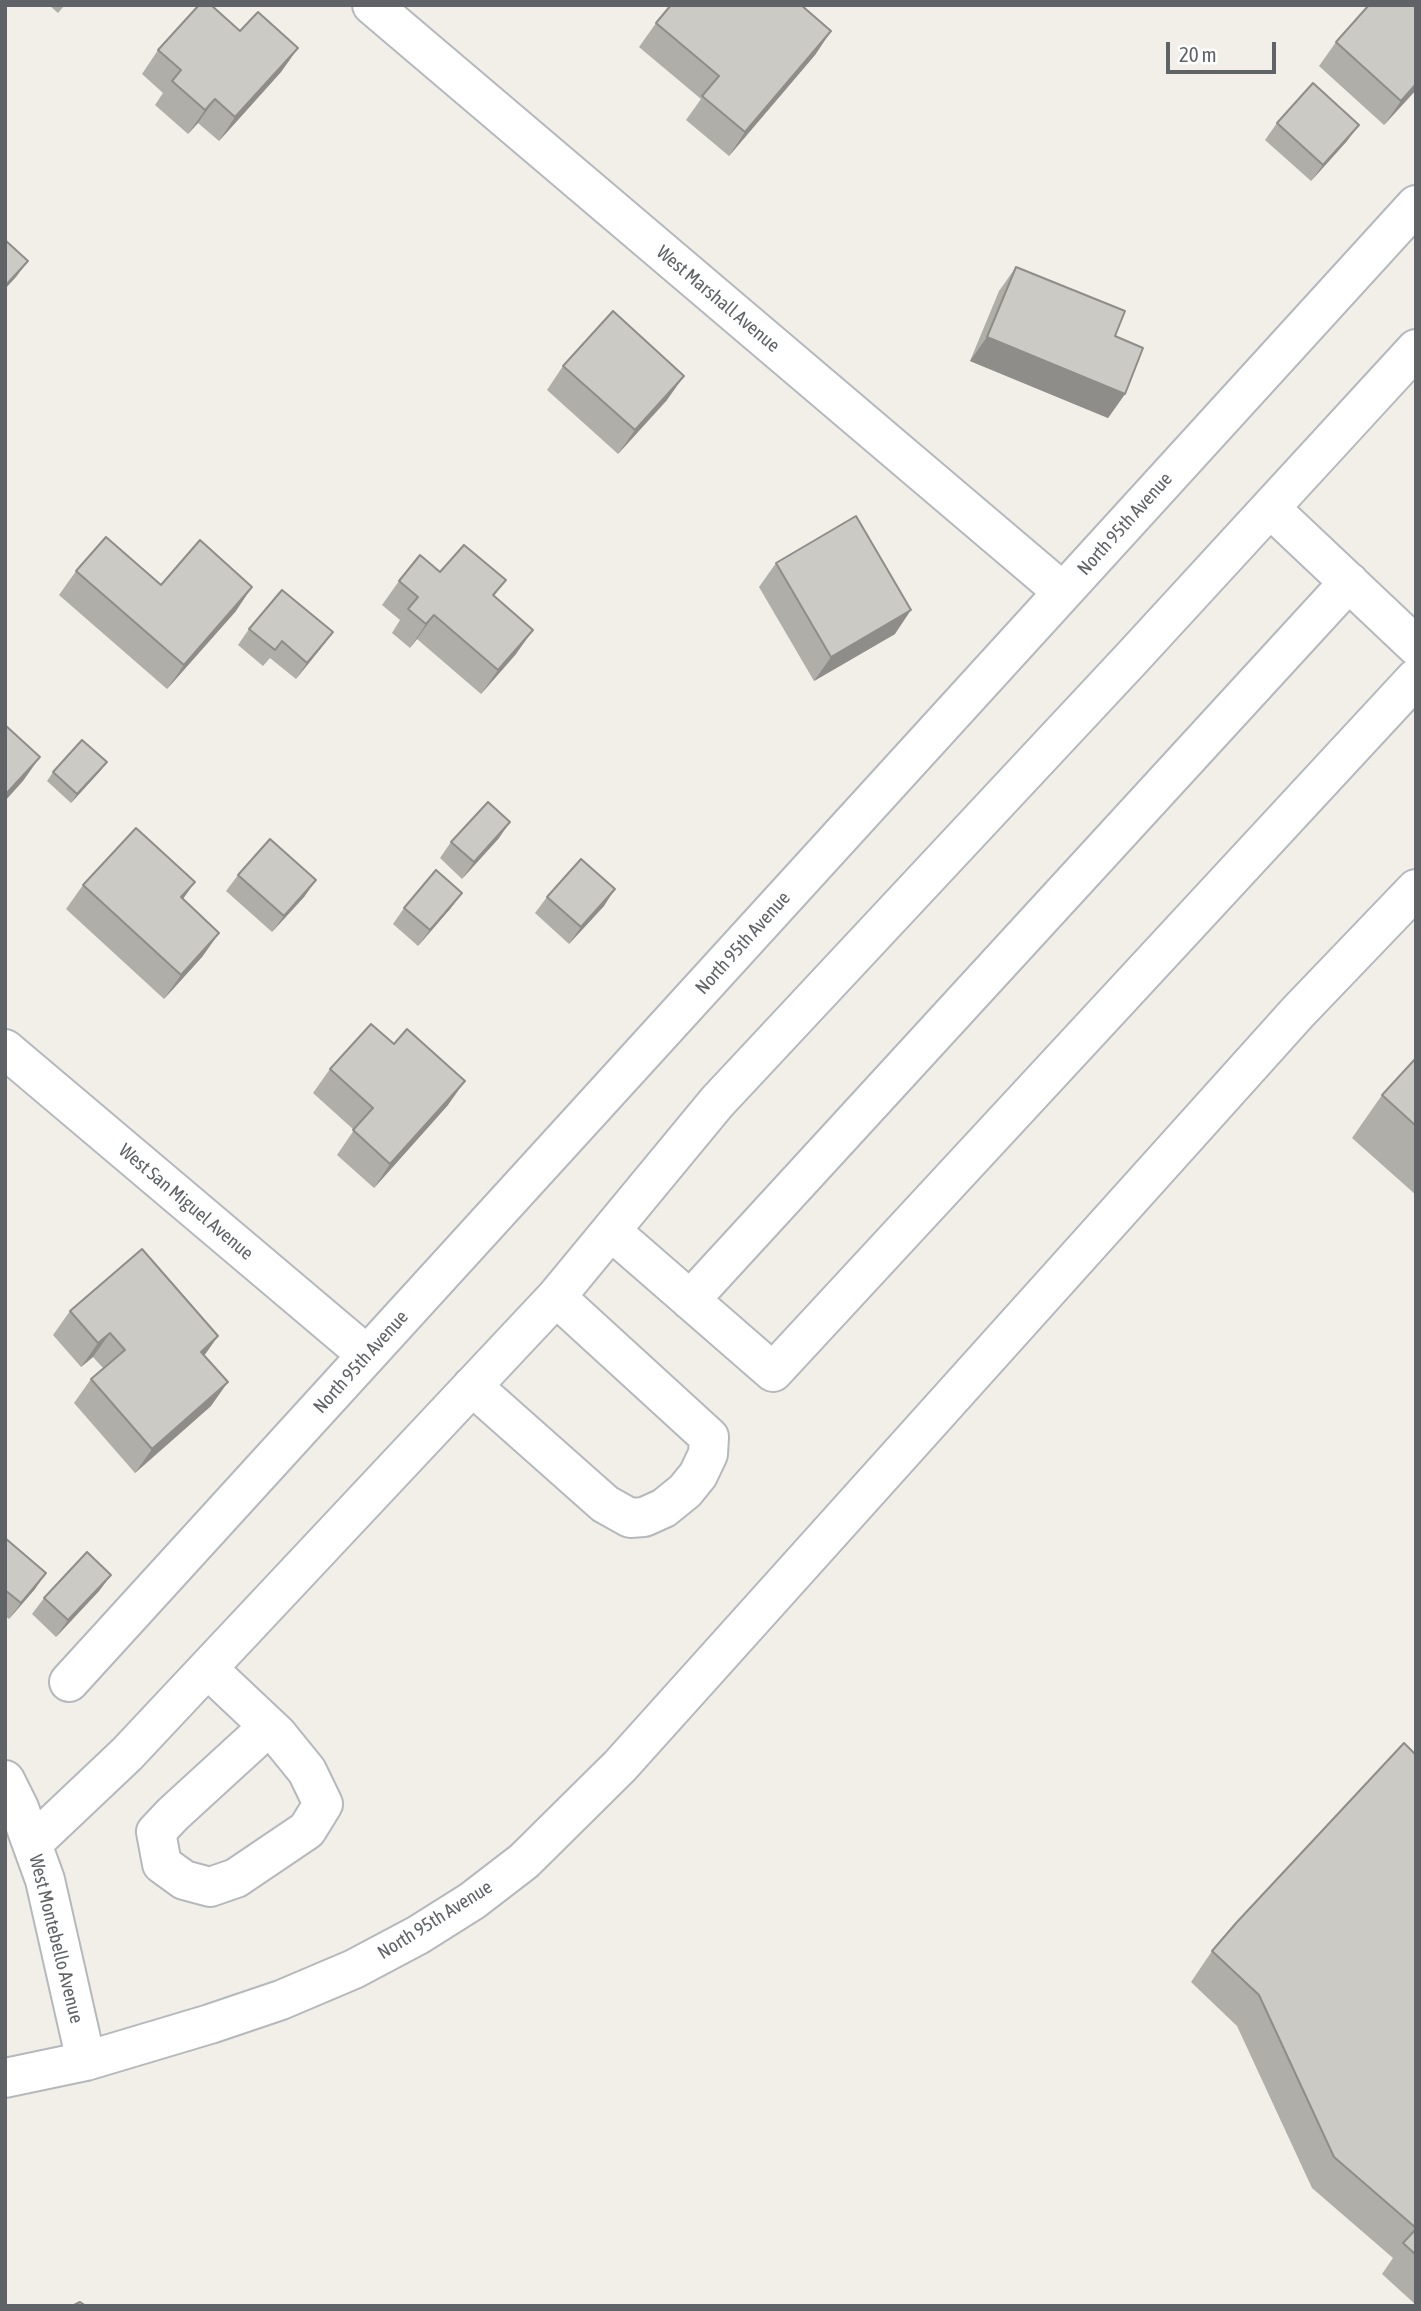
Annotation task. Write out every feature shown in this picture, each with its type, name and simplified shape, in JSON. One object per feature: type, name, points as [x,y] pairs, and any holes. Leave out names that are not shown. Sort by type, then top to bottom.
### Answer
[{"type":"street","name":"West Marshall Avenue","points":[[372,5],[1063,592]]},
{"type":"street","name":"North 95th Avenue","points":[[69,1682],[1416,205]]},
{"type":"street","points":[[33,1843],[127,1754],[556,1297],[717,1102],[1416,349]]},
{"type":"street","points":[[1270,508],[1416,646]]},
{"type":"street","points":[[690,1300],[1349,582]]},
{"type":"street","points":[[611,1231],[773,1372],[1416,678]]},
{"type":"street","name":"North 95th Avenue","points":[[5,2078],[86,2061],[281,2000],[354,1969],[418,1935],[472,1901],[524,1861],[620,1766],[1298,1012],[1416,889]]},
{"type":"street","name":"West San Miguel Avenue","points":[[5,1049],[367,1355]]},
{"type":"street","points":[[472,1386],[605,1504],[630,1518],[644,1517],[664,1508],[685,1491],[698,1475],[708,1454],[709,1437],[556,1297]]},
{"type":"street","points":[[208,1669],[268,1727]]},
{"type":"street","name":"West Montebello Avenue","points":[[5,1780],[33,1843],[45,1880],[86,2061]]},
{"type":"building","points":[[199,5],[211,5],[240,31],[258,12],[298,48],[235,117],[215,99],[205,110],[172,81],[181,70],[158,50]]},
{"type":"building","points":[[671,5],[801,5],[831,31],[745,132],[702,96],[719,76],[656,23]]},
{"type":"building","points":[[1369,5],[1416,5],[1416,84],[1401,101],[1336,42]]},
{"type":"building","points":[[1313,83],[1359,125],[1323,165],[1277,123]]},
{"type":"building","points":[[5,240],[28,261],[5,286]]},
{"type":"building","points":[[1016,267],[1125,311],[1115,336],[1143,348],[1125,394],[987,337]]},
{"type":"building","points":[[613,311],[684,376],[635,430],[563,366]]},
{"type":"building","points":[[856,516],[911,610],[831,657],[776,563]]},
{"type":"building","points":[[106,537],[161,585],[200,540],[252,587],[184,665],[76,571]]},
{"type":"building","points":[[464,545],[506,580],[493,595],[533,630],[498,670],[434,615],[426,624],[408,609],[418,597],[399,581],[420,555],[440,572]]},
{"type":"building","points":[[282,590],[333,632],[307,663],[282,641],[275,650],[249,629]]},
{"type":"building","points":[[5,725],[40,757],[5,795]]},
{"type":"building","points":[[82,740],[107,762],[77,794],[53,772]]},
{"type":"building","points":[[488,802],[510,822],[474,862],[451,842]]},
{"type":"building","points":[[136,828],[195,882],[181,897],[219,933],[181,975],[83,885]]},
{"type":"building","points":[[270,839],[316,880],[284,916],[238,875]]},
{"type":"building","points":[[581,859],[615,889],[581,927],[547,897]]},
{"type":"building","points":[[436,870],[462,893],[430,930],[404,908]]},
{"type":"building","points":[[371,1024],[394,1044],[407,1029],[465,1081],[390,1164],[353,1130],[373,1108],[330,1069]]},
{"type":"building","points":[[1416,1058],[1416,1126],[1382,1095]]},
{"type":"building","points":[[142,1249],[218,1336],[201,1352],[228,1382],[152,1449],[91,1379],[125,1350],[110,1333],[98,1343],[70,1311]]},
{"type":"building","points":[[5,1538],[46,1573],[21,1603],[5,1590]]},
{"type":"building","points":[[87,1552],[111,1575],[68,1620],[44,1598]]},
{"type":"building","points":[[1404,1743],[1416,1755],[1416,2228],[1334,2157],[1259,1995],[1212,1951]]},
{"type":"building","points":[[1416,2229],[1416,2255],[1403,2243]]}]
